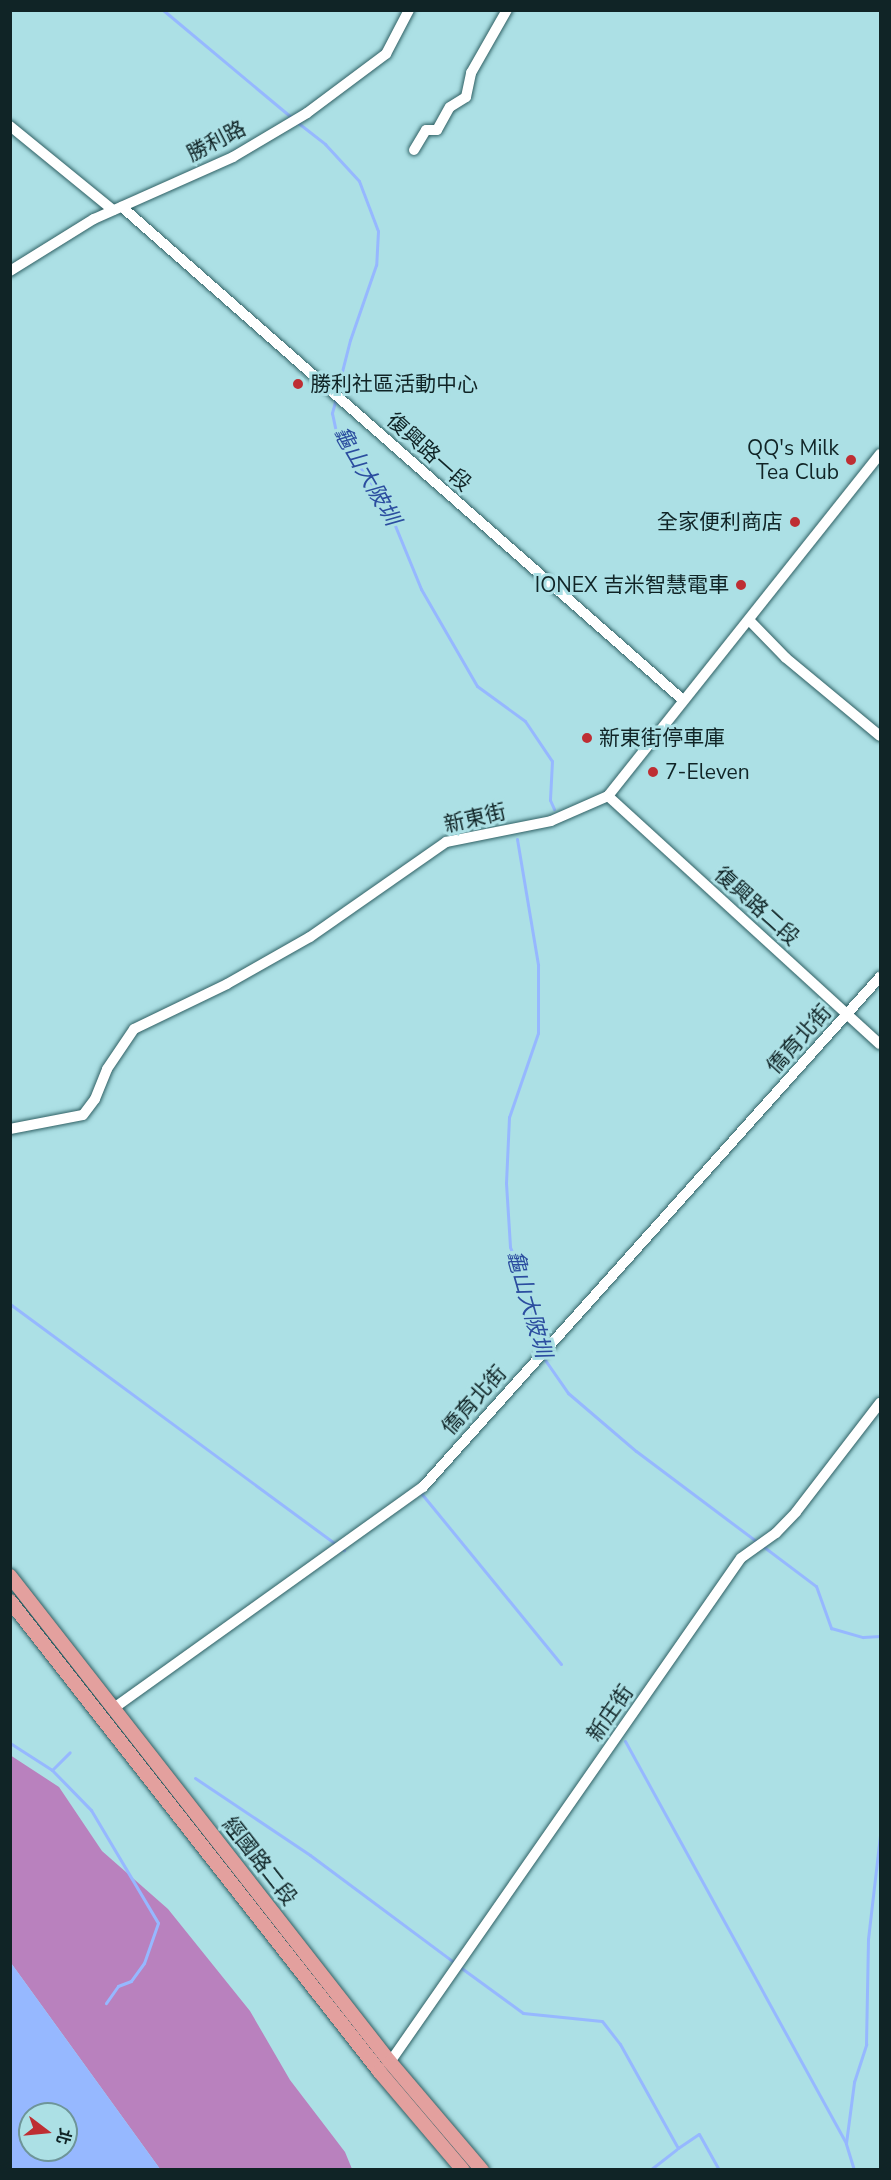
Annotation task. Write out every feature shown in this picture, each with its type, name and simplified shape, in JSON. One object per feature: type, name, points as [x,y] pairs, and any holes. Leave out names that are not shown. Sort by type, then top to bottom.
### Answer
[{"type":"main road","name":"經國路二段","points":[[10,1576],[390,2062],[482,2169]]},
{"type":"main road","name":"經國路二段","points":[[10,1601],[371,2062],[463,2169]]},
{"type":"street","points":[[414,150],[426,130],[437,130],[450,107],[466,97],[471,73],[507,10]]},
{"type":"street","name":"勝利路","points":[[10,271],[117,209],[233,157],[351,84],[386,54],[409,11]]},
{"type":"street","name":"復興路一段","points":[[10,126],[117,209],[683,700]]},
{"type":"street","name":"新東街","points":[[10,1129],[82,1114],[96,1100],[107,1069],[134,1029],[227,984],[310,937],[446,842],[551,820],[608,796],[880,454]]},
{"type":"street","points":[[749,620],[786,658],[880,736]]},
{"type":"street","name":"復興路二段","points":[[608,796],[880,1044]]},
{"type":"street","name":"僑育北街","points":[[114,1708],[423,1487],[880,977]]},
{"type":"street","name":"新庄街","points":[[390,2062],[741,1558],[776,1533],[796,1512],[880,1403]]},
{"type":"shaded area","points":[[10,1755],[59,1787],[102,1851],[168,1909],[250,2011],[290,2080],[345,2152],[352,2169],[160,2169],[11,1963]]},
{"type":"water","points":[[10,1963],[11,1963],[160,2169],[11,2169]]},
{"type":"waterway","name":"龜山大陂圳","points":[[163,10],[292,118]]},
{"type":"waterway","name":"龜山大陂圳","points":[[297,122],[325,144],[359,181],[378,231],[376,265],[350,340],[337,391]]},
{"type":"waterway","name":"龜山大陂圳","points":[[336,398],[332,413],[336,432],[387,506],[421,589],[477,686],[525,721],[552,761],[550,800],[554,809]]},
{"type":"waterway","name":"龜山大陂圳","points":[[517,839],[538,965],[538,1033],[509,1117],[506,1183],[510,1247],[528,1293],[541,1351]]},
{"type":"waterway","points":[[10,1304],[344,1550]]},
{"type":"waterway","name":"龜山大陂圳","points":[[543,1357],[568,1393],[636,1451],[816,1586],[831,1628],[863,1637],[880,1636]]},
{"type":"waterway","points":[[421,1493],[561,1664]]},
{"type":"waterway","points":[[625,1741],[846,2143]]},
{"type":"waterway","points":[[10,1743],[52,1770],[91,1810],[158,1923],[144,1963],[131,1981],[118,1986],[106,2003]]},
{"type":"waterway","points":[[52,1770],[70,1752]]},
{"type":"waterway","points":[[195,1778],[310,1855],[455,1963]]},
{"type":"waterway","points":[[854,2170],[846,2143],[854,2082],[866,2044],[868,1939],[880,1835]]},
{"type":"waterway","points":[[460,1967],[523,2013],[602,2021],[620,2044],[678,2148],[699,2134],[719,2170]]},
{"type":"waterway","points":[[650,2170],[677,2149]]},
{"type":"place","name":"勝利社區活動中心","points":[[298,384]]},
{"type":"place","name":"QQ's Milk Tea Club","points":[[851,460]]},
{"type":"place","name":"全家便利商店","points":[[795,522]]},
{"type":"place","name":"IONEX 吉米智慧電車","points":[[741,585]]},
{"type":"place","name":"新東街停車庫","points":[[587,738]]},
{"type":"place","name":"7-Eleven","points":[[653,772]]}]
